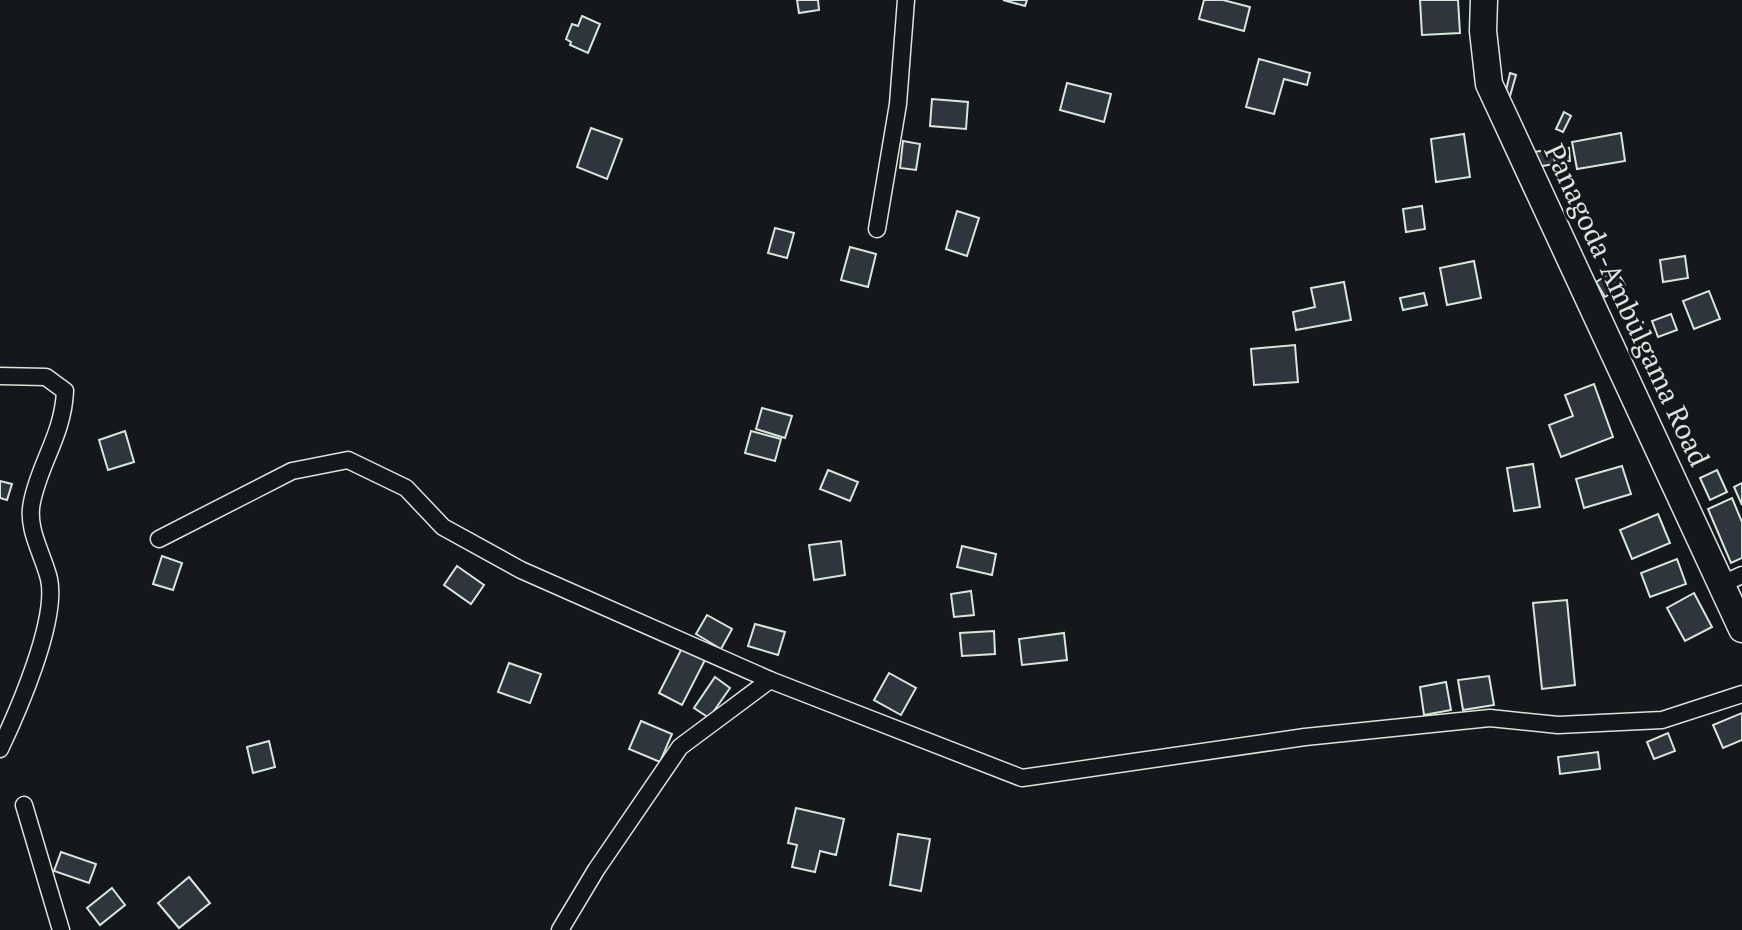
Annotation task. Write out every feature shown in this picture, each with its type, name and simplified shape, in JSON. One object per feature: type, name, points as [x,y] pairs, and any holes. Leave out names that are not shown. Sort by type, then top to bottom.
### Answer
[{"type":"main road","name":"Panagoda-Ambulgama Road","points":[[1484,0],[1483,31],[1489,84],[1731,580],[1742,629]]},
{"type":"street","points":[[877,229],[898,104],[906,0]]},
{"type":"street","points":[[0,376],[46,377],[65,391],[64,418],[31,503],[33,536],[50,581],[48,612],[23,701],[0,749]]},
{"type":"street","points":[[159,539],[292,471],[348,460],[406,488],[443,527],[521,570],[770,680],[1022,778],[1305,737],[1490,718],[1558,725],[1662,720],[1742,694]]},
{"type":"street","points":[[560,930],[596,870],[680,747],[770,680]]},
{"type":"street","points":[[24,805],[61,930]]},
{"type":"building","points":[[797,0],[818,0],[819,10],[799,13]]},
{"type":"building","points":[[1003,0],[1027,0],[1025,6]]},
{"type":"building","points":[[1204,0],[1223,0],[1250,7],[1244,31],[1199,19]]},
{"type":"building","points":[[1420,0],[1458,0],[1460,33],[1422,35]]},
{"type":"building","points":[[582,16],[600,24],[588,53],[570,45],[571,42],[566,39],[572,24],[578,26]]},
{"type":"building","points":[[1259,59],[1310,73],[1307,85],[1284,79],[1274,114],[1246,107]]},
{"type":"building","points":[[1510,73],[1516,75],[1510,96],[1505,95]]},
{"type":"building","points":[[1067,83],[1111,94],[1104,122],[1060,110]]},
{"type":"building","points":[[932,99],[968,102],[966,129],[930,126]]},
{"type":"building","points":[[1564,112],[1571,116],[1563,132],[1556,129]]},
{"type":"building","points":[[591,128],[622,139],[607,179],[577,167]]},
{"type":"building","points":[[1621,133],[1625,161],[1577,169],[1572,142]]},
{"type":"building","points":[[1464,134],[1470,177],[1436,182],[1431,139]]},
{"type":"building","points":[[903,141],[920,144],[916,170],[900,168]]},
{"type":"building","points":[[1569,148],[1570,161],[1558,163],[1557,150]]},
{"type":"building","points":[[1553,149],[1555,164],[1536,167],[1534,152]]},
{"type":"building","points":[[1422,206],[1425,229],[1406,232],[1403,209]]},
{"type":"building","points":[[957,211],[979,218],[967,256],[946,249]]},
{"type":"building","points":[[775,228],[794,233],[787,258],[768,253]]},
{"type":"building","points":[[850,247],[876,254],[868,287],[841,280]]},
{"type":"building","points":[[1685,256],[1688,278],[1663,282],[1660,260]]},
{"type":"building","points":[[1474,261],[1481,298],[1447,305],[1440,268]]},
{"type":"building","points":[[1616,270],[1625,285],[1605,297],[1596,282]]},
{"type":"building","points":[[1344,282],[1351,320],[1296,330],[1293,312],[1315,307],[1311,288]]},
{"type":"building","points":[[1709,291],[1720,319],[1694,329],[1683,301]]},
{"type":"building","points":[[1424,293],[1427,305],[1403,310],[1400,298]]},
{"type":"building","points":[[1671,314],[1677,330],[1658,337],[1652,321]]},
{"type":"building","points":[[1634,319],[1643,322],[1637,337],[1629,334]]},
{"type":"building","points":[[1295,345],[1298,382],[1254,385],[1251,349]]},
{"type":"building","points":[[1594,384],[1613,437],[1561,457],[1549,425],[1573,416],[1565,395]]},
{"type":"building","points":[[762,408],[792,416],[785,438],[756,429]]},
{"type":"building","points":[[125,431],[134,462],[108,470],[99,440]]},
{"type":"building","points":[[751,431],[781,439],[775,461],[745,453]]},
{"type":"building","points":[[1533,464],[1540,507],[1514,511],[1507,468]]},
{"type":"building","points":[[1622,466],[1631,494],[1584,508],[1576,479]]},
{"type":"building","points":[[828,470],[858,482],[850,501],[820,489]]},
{"type":"building","points":[[1717,470],[1727,492],[1710,500],[1700,478]]},
{"type":"building","points":[[0,481],[12,484],[7,500],[0,498]]},
{"type":"building","points":[[1742,483],[1742,505],[1734,487]]},
{"type":"building","points":[[1732,498],[1742,522],[1742,558],[1731,563],[1708,509]]},
{"type":"building","points":[[1658,514],[1670,543],[1632,559],[1620,530]]},
{"type":"building","points":[[841,541],[845,575],[814,580],[809,545]]},
{"type":"building","points":[[962,546],[996,554],[992,575],[957,567]]},
{"type":"building","points":[[162,556],[182,563],[173,590],[153,584]]},
{"type":"building","points":[[1677,559],[1686,584],[1650,597],[1641,573]]},
{"type":"building","points":[[457,566],[484,585],[471,604],[444,585]]},
{"type":"building","points":[[971,591],[974,615],[954,617],[951,594]]},
{"type":"building","points":[[1694,593],[1712,627],[1685,641],[1667,608]]},
{"type":"building","points":[[1567,600],[1575,685],[1542,689],[1533,603]]},
{"type":"building","points":[[707,615],[732,629],[721,649],[696,634]]},
{"type":"building","points":[[755,624],[785,632],[778,655],[748,646]]},
{"type":"building","points":[[994,631],[995,654],[962,656],[960,633]]},
{"type":"building","points":[[1064,633],[1067,660],[1022,665],[1019,639]]},
{"type":"building","points":[[682,648],[705,660],[682,705],[659,693]]},
{"type":"building","points":[[509,663],[541,674],[530,703],[498,692]]},
{"type":"building","points":[[889,673],[916,688],[901,715],[874,700]]},
{"type":"building","points":[[1489,676],[1494,705],[1463,710],[1458,680]]},
{"type":"building","points":[[715,677],[730,688],[709,718],[694,708]]},
{"type":"building","points":[[1446,682],[1451,710],[1424,715],[1420,687]]},
{"type":"building","points":[[1742,713],[1742,740],[1723,748],[1713,725]]},
{"type":"building","points":[[641,721],[672,734],[660,762],[629,749]]},
{"type":"building","points":[[1668,733],[1675,751],[1654,759],[1647,742]]},
{"type":"building","points":[[269,741],[275,767],[253,773],[247,747]]},
{"type":"building","points":[[1598,752],[1600,769],[1560,774],[1558,757]]},
{"type":"building","points":[[796,808],[844,819],[836,855],[820,851],[815,872],[792,867],[797,845],[788,843]]},
{"type":"building","points":[[898,834],[930,839],[921,891],[890,885]]},
{"type":"building","points":[[61,852],[96,864],[89,883],[54,871]]},
{"type":"building","points":[[189,877],[210,903],[179,928],[158,903]]},
{"type":"building","points":[[112,888],[125,905],[100,925],[87,908]]}]
